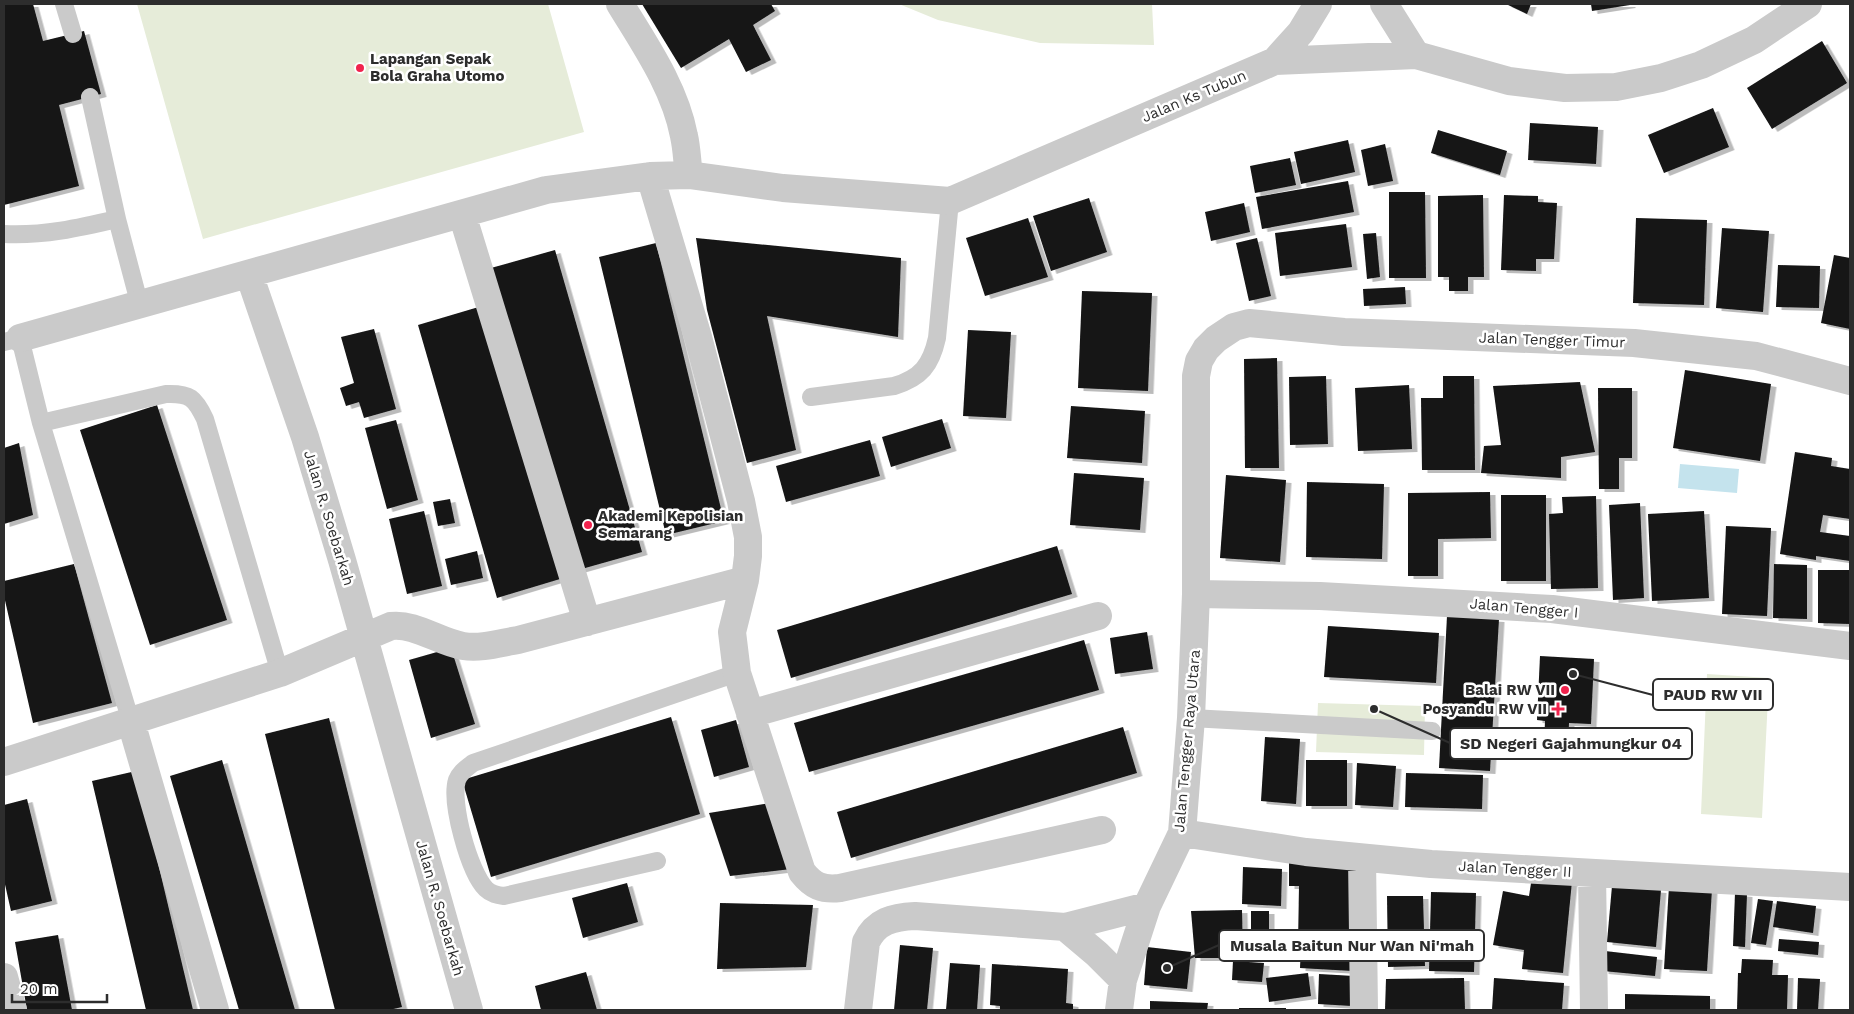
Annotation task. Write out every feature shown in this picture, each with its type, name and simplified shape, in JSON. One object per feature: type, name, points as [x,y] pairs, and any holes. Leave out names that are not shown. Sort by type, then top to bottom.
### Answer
[{"type":"street","points":[[620,4],[659,68],[672,100],[684,135],[688,175]]},
{"type":"street","name":"Jalan Ks Tubun","points":[[1275,61],[1301,32],[1318,4]]},
{"type":"street","points":[[1384,4],[1416,55]]},
{"type":"street","name":"Jalan Ks Tubun","points":[[950,201],[1275,61],[1416,55],[1509,81],[1565,88],[1616,87],[1661,78],[1701,65],[1754,40],[1808,4]]},
{"type":"street","points":[[12,340],[140,306],[546,190],[650,176],[688,175],[783,188],[950,201]]},
{"type":"street","points":[[650,176],[698,337],[741,501],[748,537],[745,580],[732,632],[737,674],[797,860],[808,879],[821,888],[840,888],[1102,830]]},
{"type":"street","points":[[462,214],[587,622]]},
{"type":"street","name":"Jalan R. Soebarkah","points":[[249,274],[305,437],[469,1010]]},
{"type":"street","name":"Jalan Tengger Timur","points":[[1249,323],[1353,332],[1634,343],[1756,356],[1850,381]]},
{"type":"street","name":"Jalan Tengger Raya Utara","points":[[1119,1010],[1123,980],[1147,906],[1182,834],[1191,718],[1196,594],[1196,376],[1199,361],[1206,349],[1216,339],[1234,327],[1249,323]]},
{"type":"street","points":[[4,762],[280,673],[391,626],[403,626],[450,643],[464,646],[482,646],[518,640],[745,580]]},
{"type":"street","name":"Jalan Tengger I","points":[[1196,594],[1320,596],[1543,608],[1850,646]]},
{"type":"street","points":[[750,714],[1098,616]]},
{"type":"street","points":[[131,722],[215,1010]]},
{"type":"street","name":"Jalan Tengger II","points":[[1182,834],[1240,844],[1362,858],[1850,887]]},
{"type":"street","points":[[1362,858],[1364,1010]]},
{"type":"street","points":[[1592,873],[1594,1010]]},
{"type":"street","points":[[858,1010],[866,942],[871,933],[885,921],[900,916],[915,916],[1065,927],[1147,906]]},
{"type":"street","points":[[1065,927],[1097,954],[1123,980]]},
{"type":"street","points":[[4,978],[13,1010]]},
{"type":"lane","points":[[64,4],[73,34]]},
{"type":"lane","points":[[90,97],[117,219],[140,306]]},
{"type":"lane","points":[[811,397],[894,386],[920,375],[927,367],[936,338],[950,201]]},
{"type":"lane","points":[[4,234],[40,234],[68,231],[117,219]]},
{"type":"lane","points":[[12,340],[41,423],[131,722]]},
{"type":"lane","points":[[41,423],[166,394],[183,394],[194,400],[205,418],[280,673]]},
{"type":"lane","points":[[657,861],[504,896],[495,895],[487,890],[474,869],[456,803],[455,790],[458,778],[473,763],[737,674]]},
{"type":"lane","points":[[1191,718],[1432,731]]},
{"type":"green space","name":"Lapangan Sepak Bola Graha Utomo","points":[[137,4],[548,4],[584,132],[203,239]]},
{"type":"green space","points":[[899,4],[1152,4],[1154,45],[1040,43],[938,20]]},
{"type":"green space","points":[[1707,674],[1769,678],[1762,818],[1701,814]]},
{"type":"green space","points":[[1318,703],[1425,706],[1424,755],[1316,752]]},
{"type":"water","points":[[1680,464],[1739,469],[1737,493],[1678,488]]},
{"type":"building","points":[[4,4],[33,4],[43,41],[84,31],[101,94],[59,105],[79,186],[4,205]]},
{"type":"building","points":[[642,4],[771,4],[775,11],[753,25],[771,60],[746,72],[729,39],[681,68]]},
{"type":"building","points":[[1506,4],[1531,4],[1527,14]]},
{"type":"building","points":[[1591,4],[1630,4],[1630,5],[1592,11]]},
{"type":"building","points":[[1822,41],[1847,83],[1772,129],[1747,88]]},
{"type":"building","points":[[1713,108],[1729,147],[1664,173],[1648,135]]},
{"type":"building","points":[[1530,123],[1598,127],[1596,164],[1528,160]]},
{"type":"building","points":[[1438,130],[1507,151],[1500,175],[1431,153]]},
{"type":"building","points":[[1348,140],[1355,172],[1301,184],[1294,152]]},
{"type":"building","points":[[1385,144],[1393,181],[1368,186],[1361,150]]},
{"type":"building","points":[[1290,158],[1296,185],[1255,193],[1250,166]]},
{"type":"building","points":[[1348,181],[1354,212],[1262,229],[1256,197]]},
{"type":"building","points":[[1389,192],[1425,192],[1426,278],[1389,278]]},
{"type":"building","points":[[1483,195],[1484,277],[1468,277],[1468,291],[1449,291],[1449,277],[1438,277],[1438,196]]},
{"type":"building","points":[[1504,195],[1538,196],[1538,202],[1557,203],[1554,259],[1536,259],[1536,271],[1501,270]]},
{"type":"building","points":[[1089,198],[1107,252],[1051,271],[1033,216]]},
{"type":"building","points":[[1244,203],[1250,232],[1211,241],[1205,212]]},
{"type":"building","points":[[1028,218],[1048,277],[985,296],[966,238]]},
{"type":"building","points":[[1636,218],[1707,220],[1704,305],[1633,303]]},
{"type":"building","points":[[1346,224],[1352,267],[1280,276],[1275,233]]},
{"type":"building","points":[[1722,228],[1769,231],[1763,312],[1716,308]]},
{"type":"building","points":[[1376,233],[1380,277],[1367,279],[1363,234]]},
{"type":"building","points":[[696,238],[901,258],[898,337],[767,316],[796,450],[747,463],[707,310]]},
{"type":"building","points":[[1257,238],[1271,296],[1249,301],[1236,243]]},
{"type":"building","points":[[656,243],[724,521],[666,535],[599,257]]},
{"type":"building","points":[[555,250],[642,552],[578,570],[491,268]]},
{"type":"building","points":[[1834,255],[1850,258],[1850,329],[1821,323]]},
{"type":"building","points":[[1778,265],[1820,266],[1819,308],[1776,307]]},
{"type":"building","points":[[1405,287],[1406,304],[1364,306],[1363,289]]},
{"type":"building","points":[[1082,291],[1152,293],[1148,391],[1078,388]]},
{"type":"building","points":[[482,306],[560,579],[497,598],[418,325]]},
{"type":"building","points":[[374,329],[396,409],[364,418],[359,402],[346,406],[340,388],[354,383],[341,337]]},
{"type":"building","points":[[968,330],[1011,332],[1006,418],[963,416]]},
{"type":"building","points":[[1277,358],[1279,468],[1245,468],[1244,359]]},
{"type":"building","points":[[1685,370],[1771,384],[1760,461],[1673,448]]},
{"type":"building","points":[[1326,376],[1328,444],[1290,445],[1289,377]]},
{"type":"building","points":[[1443,376],[1474,376],[1475,470],[1422,470],[1421,398],[1443,398]]},
{"type":"building","points":[[1580,382],[1595,452],[1561,457],[1561,478],[1481,473],[1484,446],[1501,445],[1493,386]]},
{"type":"building","points":[[1409,385],[1412,449],[1358,451],[1355,388]]},
{"type":"building","points":[[1598,388],[1632,388],[1632,458],[1619,458],[1619,489],[1599,489]]},
{"type":"building","points":[[157,405],[227,620],[150,645],[80,430]]},
{"type":"building","points":[[1071,406],[1145,411],[1142,463],[1067,458]]},
{"type":"building","points":[[942,419],[951,448],[891,467],[882,437]]},
{"type":"building","points":[[396,420],[418,500],[387,509],[365,428]]},
{"type":"building","points":[[870,440],[880,476],[786,502],[776,466]]},
{"type":"building","points":[[19,443],[33,515],[4,524],[4,448]]},
{"type":"building","points":[[1795,452],[1832,458],[1831,466],[1850,469],[1850,519],[1823,515],[1820,532],[1850,536],[1850,561],[1816,556],[1816,560],[1780,554]]},
{"type":"building","points":[[1074,473],[1144,478],[1140,530],[1070,525]]},
{"type":"building","points":[[1226,475],[1286,480],[1280,562],[1220,558]]},
{"type":"building","points":[[1307,482],[1384,484],[1382,559],[1306,557]]},
{"type":"building","points":[[1490,492],[1491,538],[1438,539],[1438,576],[1408,576],[1408,493]]},
{"type":"building","points":[[1501,495],[1546,495],[1546,581],[1501,581]]},
{"type":"building","points":[[1596,496],[1598,588],[1551,589],[1549,514],[1563,513],[1562,497]]},
{"type":"building","points":[[450,499],[455,523],[438,526],[433,502]]},
{"type":"building","points":[[1640,503],[1644,598],[1613,600],[1609,505]]},
{"type":"building","points":[[424,511],[442,586],[407,594],[389,519]]},
{"type":"building","points":[[1704,511],[1709,598],[1652,601],[1648,514]]},
{"type":"building","points":[[1726,526],[1771,528],[1767,616],[1722,614]]},
{"type":"building","points":[[1057,546],[1072,594],[791,678],[777,630]]},
{"type":"building","points":[[477,551],[483,578],[451,585],[445,559]]},
{"type":"building","points":[[74,564],[112,703],[33,723],[4,596],[4,581]]},
{"type":"building","points":[[1774,564],[1807,565],[1807,619],[1773,618]]},
{"type":"building","points":[[1818,570],[1850,570],[1850,624],[1818,623]]},
{"type":"building","points":[[1447,616],[1499,619],[1490,771],[1439,768]]},
{"type":"building","points":[[1328,626],[1439,633],[1436,683],[1324,677]]},
{"type":"building","points":[[1147,632],[1153,669],[1115,674],[1110,638]]},
{"type":"building","points":[[1084,640],[1099,690],[809,772],[794,723]]},
{"type":"building","points":[[451,648],[475,724],[431,738],[409,660]]},
{"type":"building","name":"Balai RW VII","points":[[1540,656],[1594,659],[1591,724],[1569,723],[1568,748],[1544,748],[1545,721],[1537,720]]},
{"type":"building","points":[[671,717],[700,814],[491,877],[462,780]]},
{"type":"building","points":[[329,718],[402,1007],[389,1010],[335,1010],[265,734]]},
{"type":"building","points":[[736,720],[749,767],[714,777],[701,730]]},
{"type":"building","points":[[1123,727],[1137,773],[851,858],[837,812]]},
{"type":"building","points":[[1265,737],[1300,739],[1296,804],[1261,801]]},
{"type":"building","points":[[222,760],[295,1010],[239,1010],[170,776]]},
{"type":"building","points":[[1306,760],[1347,760],[1347,806],[1306,806]]},
{"type":"building","points":[[1357,763],[1396,766],[1393,807],[1355,805]]},
{"type":"building","points":[[136,771],[193,1010],[146,1010],[92,781]]},
{"type":"building","points":[[1406,773],[1483,775],[1482,809],[1405,807]]},
{"type":"building","points":[[27,799],[52,901],[11,911],[4,880],[4,805]]},
{"type":"building","points":[[776,802],[791,869],[730,876],[709,813]]},
{"type":"building","points":[[1289,858],[1356,859],[1355,945],[1298,945],[1299,886],[1289,886]]},
{"type":"building","points":[[1243,867],[1282,869],[1281,906],[1242,904]]},
{"type":"building","points":[[1532,877],[1572,881],[1563,973],[1522,969],[1524,950],[1493,945],[1503,891],[1529,896]]},
{"type":"building","points":[[627,883],[638,922],[583,938],[572,898]]},
{"type":"building","points":[[1612,886],[1661,890],[1656,947],[1607,942]]},
{"type":"building","points":[[1669,886],[1712,889],[1707,971],[1664,969]]},
{"type":"building","points":[[1431,892],[1476,893],[1474,972],[1429,971]]},
{"type":"building","points":[[1735,893],[1747,894],[1745,947],[1733,946]]},
{"type":"building","points":[[1387,896],[1423,896],[1425,966],[1388,967]]},
{"type":"building","points":[[1758,899],[1773,901],[1766,945],[1751,943]]},
{"type":"building","points":[[1777,901],[1816,906],[1813,933],[1773,927]]},
{"type":"building","points":[[720,903],[813,905],[806,967],[717,969]]},
{"type":"building","points":[[1242,910],[1243,958],[1195,958],[1191,911]]},
{"type":"building","points":[[1251,911],[1269,911],[1269,935],[1251,936]]},
{"type":"building","points":[[58,935],[72,1010],[27,1010],[15,942]]},
{"type":"building","points":[[1779,939],[1819,942],[1818,955],[1778,951]]},
{"type":"building","points":[[900,945],[933,948],[927,1010],[894,1010]]},
{"type":"building","points":[[1301,946],[1354,949],[1353,971],[1300,968]]},
{"type":"building","points":[[1147,947],[1191,952],[1187,989],[1144,985]]},
{"type":"building","points":[[1605,951],[1657,957],[1655,976],[1603,971]]},
{"type":"building","points":[[1742,959],[1773,960],[1772,975],[1788,975],[1787,1010],[1737,1010],[1738,973],[1741,973]]},
{"type":"building","points":[[1233,961],[1264,963],[1262,982],[1232,980]]},
{"type":"building","points":[[950,963],[980,965],[977,1010],[946,1010]]},
{"type":"building","points":[[992,964],[1068,969],[1066,1003],[1073,1004],[1073,1010],[1000,1010],[1000,1006],[990,1005]]},
{"type":"building","points":[[586,972],[597,1010],[541,1010],[535,986]]},
{"type":"building","points":[[1308,973],[1311,996],[1269,1002],[1266,978]]},
{"type":"building","points":[[1319,974],[1354,976],[1352,1006],[1318,1004]]},
{"type":"building","points":[[1464,978],[1465,1010],[1385,1010],[1386,979]]},
{"type":"building","points":[[1494,978],[1564,983],[1562,1010],[1492,1010]]},
{"type":"building","points":[[1798,978],[1820,979],[1818,1010],[1797,1010]]},
{"type":"building","points":[[1625,994],[1710,996],[1710,1010],[1625,1010]]},
{"type":"building","points":[[1150,1001],[1208,1003],[1207,1010],[1150,1010]]},
{"type":"building","points":[[1239,1008],[1286,1008],[1286,1010],[1239,1010]]},
{"type":"place","name":"Lapangan Sepak Bola Graha Utomo","points":[[360,68]]},
{"type":"place","name":"Akademi Kepolisian Semarang","points":[[588,525]]},
{"type":"place","name":"PAUD RW VII","points":[[1573,674]]},
{"type":"place","name":"Balai RW VII","points":[[1565,690]]},
{"type":"place","name":"SD Negeri Gajahmungkur 04","points":[[1374,709]]},
{"type":"place","name":"Posyandu RW VII","points":[[1558,709]]},
{"type":"place","name":"Musala Baitun Nur Wan Ni'mah","points":[[1167,968]]}]
